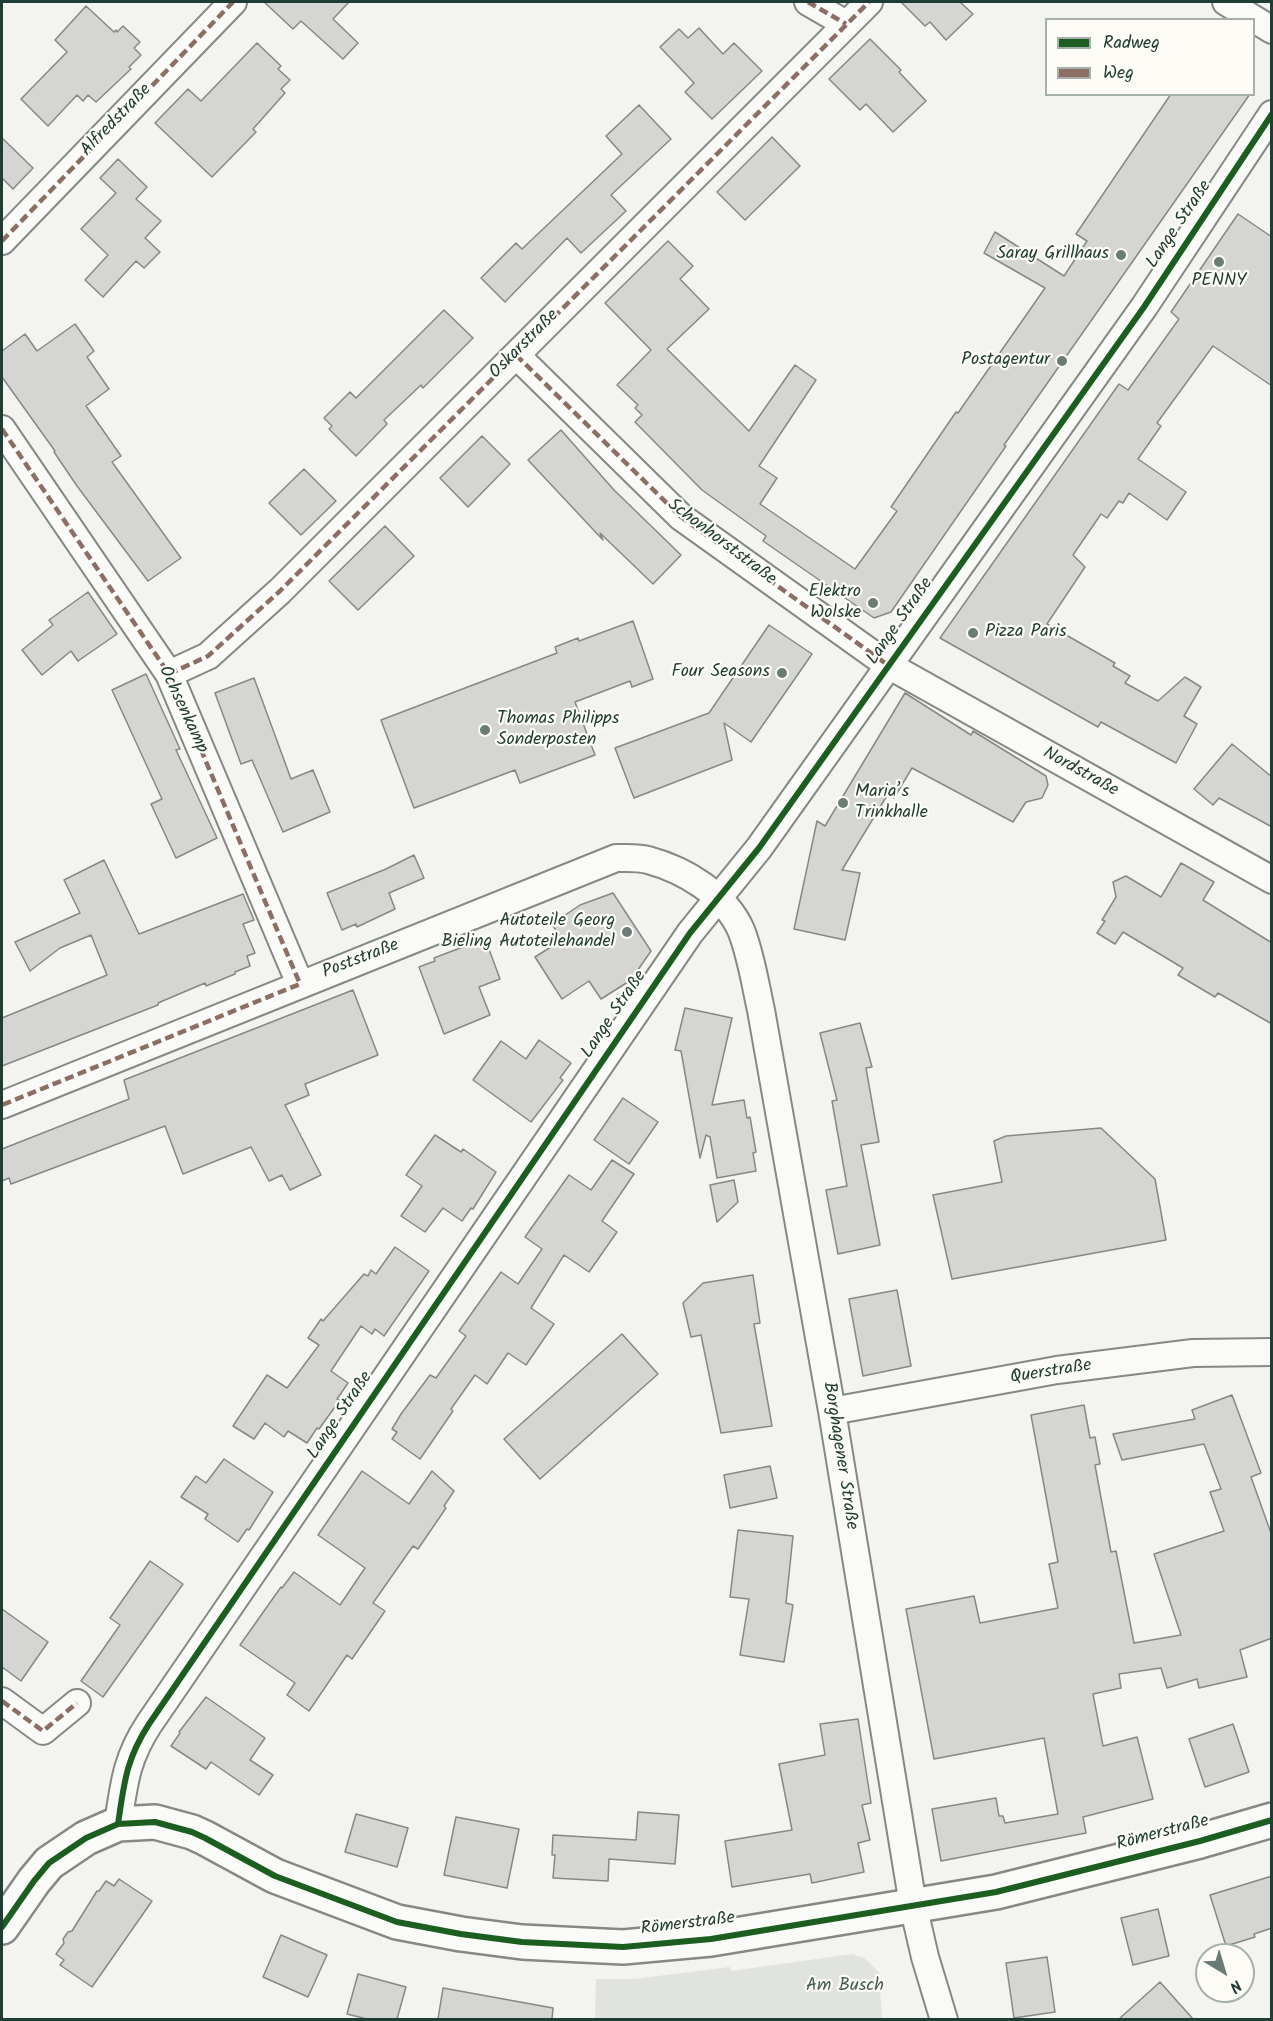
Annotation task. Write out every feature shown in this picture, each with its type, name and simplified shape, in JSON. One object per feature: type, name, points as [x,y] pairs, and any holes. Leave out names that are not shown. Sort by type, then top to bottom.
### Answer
[{"type":"main road","name":"Römerstraße","points":[[118,1824],[155,1822],[192,1833],[206,1838],[275,1876],[397,1922],[461,1934],[522,1941],[623,1947],[697,1941],[996,1892],[1200,1841],[1272,1820]]},
{"type":"main road","points":[[2,1928],[34,1881],[50,1863],[86,1838],[118,1824]]},
{"type":"street","name":"Alfredstraße","points":[[2,241],[233,2]]},
{"type":"street","points":[[808,2],[846,24]]},
{"type":"street","name":"Oskarstraße","points":[[169,674],[208,656],[280,591],[869,2]]},
{"type":"street","points":[[1226,2],[1252,18]]},
{"type":"street","points":[[1255,20],[1272,30]]},
{"type":"street","name":"Lange Straße","points":[[118,1824],[127,1768],[138,1740],[701,916],[719,898],[759,848],[1144,307],[1272,114]]},
{"type":"street","name":"Schonhorststraße","points":[[516,355],[681,517],[888,665]]},
{"type":"street","name":"Ochsenkamp","points":[[2,429],[169,674],[300,984]]},
{"type":"street","name":"Nordstraße","points":[[888,665],[1272,880]]},
{"type":"street","name":"Poststraße","points":[[2,1106],[616,858],[647,860],[684,874],[719,898]]},
{"type":"street","name":"Borghagener Straße","points":[[719,898],[740,928],[750,961],[832,1411],[913,1905],[925,1957],[944,2019]]},
{"type":"street","name":"Querstraße","points":[[832,1411],[1068,1369],[1193,1353],[1272,1352]]},
{"type":"street","points":[[2,1701],[43,1731],[77,1703]]},
{"type":"green space","name":"Am Busch","points":[[852,1954],[864,1958],[879,1972],[882,2019],[595,2019],[596,1979],[634,1979],[730,1967],[731,1971]]},
{"type":"building","points":[[264,2],[349,2],[333,19],[358,43],[343,59],[301,21],[293,29]]},
{"type":"building","points":[[901,2],[960,2],[973,14],[946,40],[930,22],[925,26]]},
{"type":"building","points":[[86,6],[114,32],[123,26],[140,42],[134,48],[141,55],[129,67],[131,69],[96,102],[88,95],[83,101],[77,95],[48,126],[21,99],[67,52],[55,40]]},
{"type":"building","points":[[699,28],[723,54],[734,43],[762,71],[712,119],[685,92],[694,83],[660,47],[679,29],[688,38]]},
{"type":"building","points":[[870,39],[901,70],[899,72],[926,101],[893,132],[866,104],[860,110],[829,79]]},
{"type":"building","points":[[257,43],[281,66],[278,69],[290,80],[281,89],[285,93],[253,129],[256,132],[212,177],[155,123],[188,89],[201,101]]},
{"type":"building","points":[[1170,96],[1249,96],[1004,445],[1006,446],[891,612],[874,618],[763,541],[766,536],[702,490],[635,422],[642,415],[635,408],[638,405],[617,385],[651,350],[605,303],[668,241],[693,266],[680,279],[709,309],[667,349],[749,431],[795,365],[816,380],[759,466],[777,478],[760,504],[855,569],[897,511],[891,507],[1045,288],[984,253],[995,232],[1064,276],[1087,241],[1076,234]]},
{"type":"building","points":[[639,105],[671,139],[611,195],[626,211],[581,253],[567,238],[505,302],[481,278],[516,243],[522,249],[622,154],[606,136]]},
{"type":"building","points":[[772,137],[800,166],[745,220],[717,192]]},
{"type":"building","points":[[2,138],[33,168],[13,189],[2,178]]},
{"type":"building","points":[[118,159],[147,187],[136,199],[161,221],[145,238],[160,252],[144,268],[136,261],[103,297],[85,280],[108,255],[81,229],[116,193],[100,178]]},
{"type":"building","points":[[1238,214],[1272,237],[1272,386],[1213,346],[1157,423],[1161,426],[1138,459],[1186,492],[1167,520],[1129,493],[1123,503],[1119,501],[1107,518],[1101,514],[1073,555],[1085,567],[1047,624],[1115,663],[1113,666],[1130,676],[1125,683],[1158,701],[1185,677],[1201,687],[1184,716],[1197,724],[1176,763],[1101,722],[1098,727],[940,638],[1119,384],[1128,390],[1179,319],[1171,312]]},
{"type":"building","points":[[444,310],[473,338],[423,388],[421,385],[384,420],[387,424],[356,456],[329,429],[332,426],[324,418],[350,392],[356,398]]},
{"type":"building","points":[[75,324],[94,351],[87,357],[109,389],[86,406],[121,456],[112,462],[181,558],[148,581],[77,486],[2,377],[2,351],[25,334],[37,351]]},
{"type":"building","points":[[561,430],[614,490],[681,555],[653,584],[600,533],[603,540],[528,460]]},
{"type":"building","points":[[482,436],[510,464],[468,507],[440,478]]},
{"type":"building","points":[[304,469],[336,501],[301,535],[269,503]]},
{"type":"building","points":[[385,526],[414,556],[358,610],[329,581]]},
{"type":"building","points":[[88,592],[117,634],[78,661],[71,651],[42,675],[22,650],[53,625],[49,620]]},
{"type":"building","name":"Thomas Philipps Sonderposten","points":[[633,621],[653,679],[632,687],[630,681],[575,702],[595,755],[520,783],[515,770],[414,808],[381,720],[557,653],[555,647],[578,638],[579,641]]},
{"type":"building","points":[[769,625],[812,654],[751,742],[724,723],[732,760],[634,798],[615,748],[709,713]]},
{"type":"building","points":[[146,674],[180,749],[176,750],[217,838],[176,858],[151,804],[162,799],[112,690]]},
{"type":"building","points":[[254,678],[291,779],[313,770],[330,812],[283,832],[252,760],[241,764],[215,693]]},
{"type":"building","points":[[905,693],[971,735],[973,731],[1046,776],[1048,785],[1042,798],[1026,802],[1013,822],[912,768],[894,798],[888,794],[842,870],[860,873],[845,940],[794,929],[817,821],[825,826]]},
{"type":"building","points":[[1232,744],[1272,777],[1272,827],[1219,798],[1213,805],[1194,789]]},
{"type":"building","points":[[414,855],[424,878],[389,893],[395,909],[357,927],[356,924],[342,930],[327,893]]},
{"type":"building","points":[[104,860],[139,934],[243,894],[254,920],[243,924],[255,953],[247,956],[250,966],[206,986],[205,983],[158,1003],[158,1005],[2,1066],[2,1018],[107,975],[91,935],[60,948],[30,971],[15,942],[80,913],[64,880]]},
{"type":"building","points":[[1181,863],[1214,882],[1203,900],[1272,943],[1272,1024],[1218,993],[1215,997],[1178,975],[1183,968],[1123,932],[1115,944],[1097,933],[1116,897],[1113,882],[1126,876],[1161,897]]},
{"type":"building","points":[[613,893],[651,951],[631,980],[601,999],[589,981],[562,999],[535,957],[562,940],[552,924],[580,905]]},
{"type":"building","points":[[486,941],[500,979],[479,987],[490,1015],[444,1034],[419,967],[435,961],[434,958]]},
{"type":"building","points":[[353,990],[378,1055],[305,1084],[309,1095],[285,1105],[321,1175],[290,1190],[282,1175],[269,1181],[251,1147],[183,1174],[165,1126],[11,1184],[9,1178],[2,1181],[2,1149],[129,1099],[124,1080]]},
{"type":"building","points":[[685,1008],[732,1018],[712,1105],[744,1100],[747,1118],[750,1117],[756,1152],[753,1153],[756,1171],[717,1178],[710,1137],[706,1135],[700,1158],[681,1051],[675,1050]]},
{"type":"building","points":[[860,1023],[872,1067],[866,1068],[879,1142],[861,1145],[880,1245],[838,1254],[826,1190],[847,1186],[832,1101],[837,1100],[820,1033]]},
{"type":"building","points":[[539,1040],[571,1063],[560,1078],[563,1080],[531,1122],[473,1080],[501,1041],[526,1059]]},
{"type":"building","points":[[623,1098],[658,1122],[629,1164],[594,1140]]},
{"type":"building","points":[[1101,1128],[1155,1179],[1166,1240],[952,1279],[933,1195],[1002,1182],[994,1141],[1006,1136]]},
{"type":"building","points":[[435,1135],[461,1152],[463,1149],[496,1172],[473,1209],[471,1208],[462,1221],[443,1208],[425,1232],[401,1216],[422,1186],[406,1175]]},
{"type":"building","points":[[612,1160],[634,1174],[602,1221],[617,1232],[589,1272],[564,1255],[531,1308],[554,1324],[526,1365],[508,1353],[487,1384],[475,1375],[420,1459],[392,1439],[397,1432],[392,1429],[401,1414],[430,1375],[436,1378],[466,1336],[459,1331],[501,1272],[518,1284],[542,1249],[525,1237],[569,1175],[591,1190]]},
{"type":"building","points":[[734,1180],[738,1202],[717,1222],[710,1185]]},
{"type":"building","points":[[395,1247],[429,1271],[384,1336],[375,1329],[372,1334],[361,1326],[331,1371],[348,1383],[337,1399],[340,1400],[307,1443],[288,1431],[284,1437],[265,1423],[254,1439],[233,1426],[267,1375],[287,1388],[319,1345],[308,1338],[321,1319],[323,1321],[364,1274],[368,1276],[371,1270],[376,1274]]},
{"type":"building","points":[[753,1275],[760,1323],[754,1324],[772,1426],[721,1433],[701,1335],[691,1337],[683,1303],[703,1283]]},
{"type":"building","points":[[897,1290],[911,1366],[863,1376],[849,1299]]},
{"type":"building","points":[[622,1334],[658,1374],[540,1479],[504,1439]]},
{"type":"building","points":[[1232,1395],[1261,1473],[1251,1477],[1272,1536],[1272,1638],[1240,1650],[1247,1677],[1199,1688],[1197,1679],[1167,1688],[1161,1668],[1119,1674],[1121,1688],[1093,1694],[1103,1746],[1137,1737],[1153,1799],[1083,1817],[1086,1833],[941,1861],[932,1809],[996,1798],[999,1816],[1003,1816],[1005,1823],[1058,1814],[1044,1738],[934,1759],[906,1609],[974,1596],[980,1623],[1058,1608],[1049,1564],[1058,1562],[1031,1415],[1084,1405],[1090,1438],[1095,1437],[1100,1464],[1095,1465],[1111,1552],[1116,1551],[1134,1643],[1181,1635],[1154,1554],[1224,1531],[1210,1492],[1221,1489],[1204,1444],[1122,1460],[1113,1434],[1195,1419],[1192,1410]]},
{"type":"building","points":[[224,1459],[273,1492],[249,1530],[247,1529],[238,1542],[205,1519],[208,1514],[181,1497],[196,1476],[206,1483]]},
{"type":"building","points":[[770,1466],[777,1498],[730,1508],[724,1475]]},
{"type":"building","points":[[362,1471],[409,1504],[432,1471],[454,1491],[444,1506],[446,1508],[418,1549],[413,1546],[373,1603],[385,1611],[352,1659],[347,1655],[309,1711],[287,1695],[295,1683],[240,1645],[294,1572],[340,1605],[365,1568],[318,1535]]},
{"type":"building","points":[[738,1530],[793,1536],[786,1603],[793,1605],[784,1662],[740,1655],[749,1599],[730,1597]]},
{"type":"building","points":[[150,1561],[183,1584],[103,1697],[81,1681],[120,1625],[110,1618]]},
{"type":"building","points":[[2,1609],[48,1642],[21,1681],[2,1667]]},
{"type":"building","points":[[206,1697],[265,1738],[250,1760],[273,1775],[259,1795],[211,1762],[206,1769],[171,1746]]},
{"type":"building","points":[[858,1719],[871,1803],[862,1805],[870,1840],[858,1843],[864,1872],[812,1883],[810,1874],[732,1887],[725,1841],[792,1830],[779,1764],[825,1755],[820,1724]]},
{"type":"building","points":[[1233,1724],[1249,1772],[1205,1787],[1189,1739]]},
{"type":"building","points":[[638,1812],[679,1815],[675,1864],[609,1859],[608,1881],[553,1878],[555,1855],[552,1855],[553,1835],[636,1840]]},
{"type":"building","points":[[356,1814],[408,1828],[397,1867],[345,1852]]},
{"type":"building","points":[[456,1817],[519,1829],[507,1888],[444,1875]]},
{"type":"building","points":[[1272,1876],[1272,1928],[1254,1934],[1255,1937],[1236,1943],[1225,1943],[1210,1895]]},
{"type":"building","points":[[119,1879],[152,1901],[92,1987],[60,1965],[64,1960],[56,1954],[64,1943],[63,1939],[68,1932],[72,1931],[97,1891],[106,1881],[114,1886]]},
{"type":"building","points":[[1158,1909],[1169,1956],[1133,1965],[1121,1918]]},
{"type":"building","points":[[281,1935],[327,1955],[308,1997],[263,1977]]},
{"type":"building","points":[[1047,1957],[1055,2012],[1014,2018],[1006,1963]]},
{"type":"building","points":[[358,1974],[406,1987],[397,2019],[367,2019],[347,2014]]},
{"type":"building","points":[[1160,1982],[1193,2019],[1119,2019]]},
{"type":"building","points":[[443,1988],[553,2008],[552,2019],[438,2019]]},
{"type":"marked path","points":[[2,241],[233,2]]},
{"type":"marked path","points":[[808,2],[846,24]]},
{"type":"marked path","points":[[169,674],[208,656],[280,591],[869,2]]},
{"type":"marked path","points":[[516,355],[681,517],[888,665]]},
{"type":"marked path","points":[[2,429],[169,674],[300,984],[2,1105]]},
{"type":"marked path","points":[[2,1701],[43,1731],[77,1703]]},
{"type":"cycle path","points":[[118,1824],[124,1784],[131,1760],[149,1724],[690,933],[759,848],[1144,307],[1272,114]]},
{"type":"cycle path","points":[[2,1927],[49,1863],[86,1838],[118,1824],[155,1822],[192,1832],[275,1876],[397,1922],[522,1942],[623,1947],[711,1939],[996,1892],[1200,1841],[1272,1820]]},
{"type":"place","name":"Saray Grillhaus","points":[[1121,255]]},
{"type":"place","name":"PENNY","points":[[1219,262]]},
{"type":"place","name":"Postagentur","points":[[1062,361]]},
{"type":"place","name":"Elektro Wolske","points":[[873,603]]},
{"type":"place","name":"Pizza Paris","points":[[973,633]]},
{"type":"place","name":"Four Seasons","points":[[782,673]]},
{"type":"place","name":"Thomas Philipps Sonderposten","points":[[485,730]]},
{"type":"place","name":"Maria’s Trinkhalle","points":[[843,803]]},
{"type":"place","name":"Autoteile Georg Bieling Autoteilehandel","points":[[627,932]]}]
